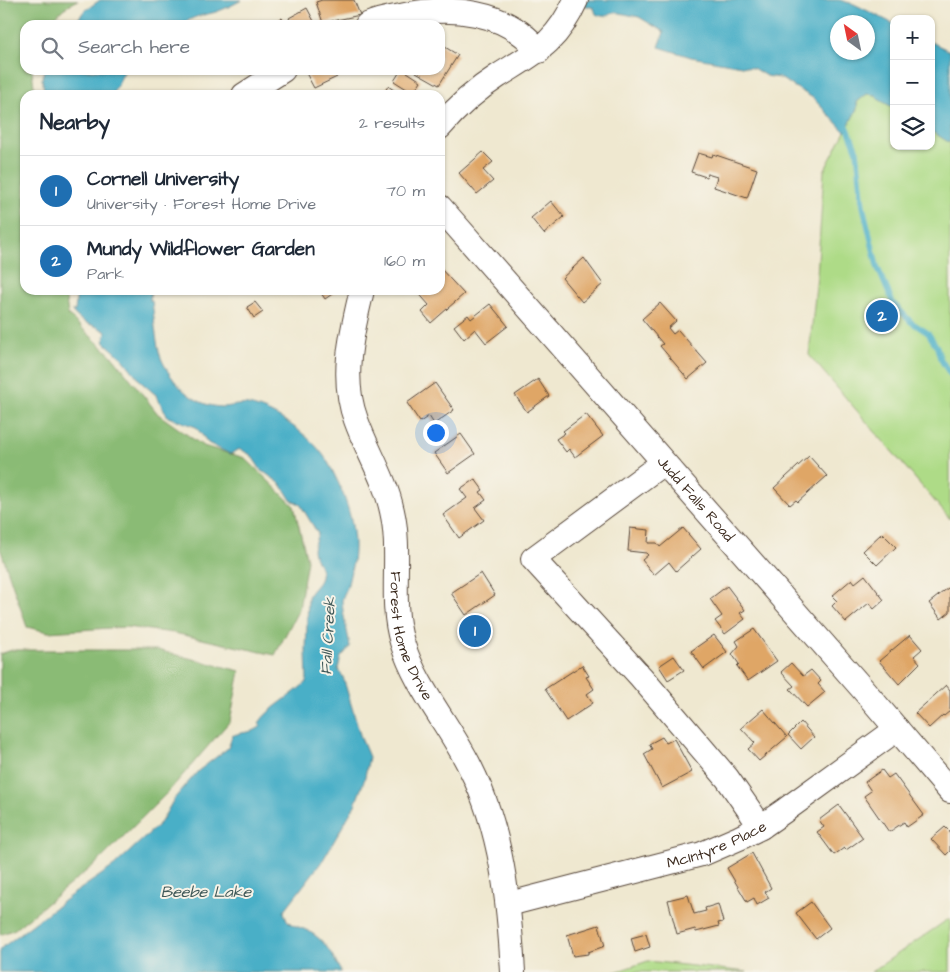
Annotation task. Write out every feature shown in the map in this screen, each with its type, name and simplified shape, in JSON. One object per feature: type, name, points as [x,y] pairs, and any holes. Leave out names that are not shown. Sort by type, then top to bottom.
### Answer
[{"type":"street","points":[[445,121],[478,90],[539,51],[561,28],[573,6]]},
{"type":"street","points":[[381,20],[410,14],[443,11],[474,13],[519,31],[530,39],[539,51]]},
{"type":"street","points":[[252,90],[275,75]]},
{"type":"street","name":"Judd Falls Road","points":[[445,213],[950,791]]},
{"type":"street","name":"Forest Home Drive","points":[[361,295],[350,339],[349,390],[355,418],[377,466],[392,511],[398,557],[396,605],[402,641],[414,675],[453,734],[471,769],[494,827],[509,904],[513,972]]},
{"type":"street","points":[[663,463],[533,559],[641,677],[728,778],[761,827]]},
{"type":"street","name":"McIntyre Place","points":[[509,904],[702,854],[761,827],[897,729]]},
{"type":"green space","points":[[0,0],[78,0],[63,9],[53,20],[20,20],[20,75],[33,75],[34,90],[20,90],[20,295],[66,295],[68,315],[114,358],[158,414],[203,446],[245,458],[294,506],[307,560],[299,609],[275,655],[174,633],[126,627],[48,632],[27,627],[0,548]]},
{"type":"green space","points":[[867,94],[876,95],[878,99],[890,106],[890,150],[935,150],[935,134],[950,143],[950,519],[809,355],[817,276],[824,171],[857,109],[857,102]]},
{"type":"green space","points":[[12,650],[157,650],[240,671],[230,721],[168,792],[100,860],[15,929],[0,935],[0,654]]},
{"type":"green space","points":[[950,918],[950,972],[871,972]]},
{"type":"green space","points":[[648,961],[747,972],[615,972]]},
{"type":"water","points":[[100,0],[242,0],[219,11],[190,20],[78,20],[84,11]]},
{"type":"water","points":[[567,0],[839,0],[854,4],[890,22],[890,106],[878,99],[876,95],[867,94],[857,102],[857,109],[845,132],[813,98],[780,78],[766,76],[753,68],[691,57],[659,47],[664,32],[639,17],[615,12],[604,16],[596,14],[594,8]]},
{"type":"water","points":[[935,44],[950,51],[950,143],[935,134]]},
{"type":"water","points":[[43,75],[122,75],[115,90],[44,90]]},
{"type":"water","name":"Beebe Lake","points":[[77,295],[151,295],[159,352],[177,384],[193,398],[212,406],[248,405],[283,419],[305,435],[323,454],[335,475],[345,499],[352,524],[354,550],[353,562],[342,602],[350,647],[341,657],[338,669],[343,677],[361,738],[369,757],[364,781],[355,805],[323,860],[284,911],[290,923],[310,932],[321,940],[329,949],[341,972],[0,972],[0,949],[70,896],[114,866],[161,822],[174,799],[198,771],[228,748],[232,736],[258,729],[261,726],[259,723],[268,712],[307,681],[308,597],[321,577],[321,570],[313,550],[318,534],[300,504],[291,500],[281,484],[261,470],[251,455],[240,449],[230,454],[208,443],[196,427],[168,417],[156,395],[142,383],[123,359],[104,342],[106,332],[80,320],[72,311],[75,311]]},
{"type":"building","points":[[322,0],[354,0],[360,15],[337,20],[322,20],[316,2]]},
{"type":"building","points":[[307,8],[313,20],[290,20],[289,18]]},
{"type":"building","points":[[445,47],[458,55],[439,85],[421,75],[445,75]]},
{"type":"building","points":[[307,75],[336,75],[337,77],[314,88]]},
{"type":"building","points":[[398,75],[412,75],[421,81],[415,90],[408,90],[394,81]]},
{"type":"building","points":[[388,86],[394,90],[386,90]]},
{"type":"building","points":[[483,152],[493,162],[483,170],[493,181],[477,194],[459,173]]},
{"type":"building","points":[[698,153],[712,157],[713,154],[757,169],[747,198],[714,187],[717,177],[707,174],[706,177],[691,172]]},
{"type":"building","points":[[551,201],[564,217],[544,234],[531,218]]},
{"type":"building","points":[[584,258],[603,284],[582,302],[562,278]]},
{"type":"building","points":[[445,273],[464,294],[431,323],[422,312],[429,305],[420,295],[445,295]]},
{"type":"building","points":[[322,295],[331,295],[325,299]]},
{"type":"building","points":[[255,302],[263,312],[254,318],[247,307]]},
{"type":"building","points":[[660,303],[676,321],[668,328],[673,334],[678,330],[707,363],[688,379],[660,346],[663,344],[642,319]]},
{"type":"building","points":[[490,304],[508,326],[486,343],[475,329],[464,339],[454,326],[468,315],[471,319]]},
{"type":"building","points":[[538,379],[549,396],[527,412],[515,395]]},
{"type":"building","points":[[435,383],[454,410],[434,424],[429,416],[420,422],[407,403]]},
{"type":"building","points":[[586,414],[603,436],[575,457],[569,449],[566,452],[556,439],[565,433],[563,431]]},
{"type":"building","points":[[461,434],[475,454],[448,473],[434,453]]},
{"type":"building","points":[[809,456],[827,476],[798,502],[796,500],[790,505],[774,488]]},
{"type":"building","points":[[475,479],[483,490],[480,492],[486,500],[475,508],[484,520],[459,538],[443,515],[467,498],[460,489]]},
{"type":"building","points":[[630,528],[649,530],[648,543],[657,543],[660,547],[683,528],[701,549],[676,571],[669,562],[654,575],[642,560],[648,555],[646,553],[628,551]]},
{"type":"building","points":[[882,533],[896,547],[877,565],[863,551]]},
{"type":"building","points":[[481,573],[495,595],[466,615],[451,593]]},
{"type":"building","points":[[865,575],[884,600],[874,609],[869,603],[846,622],[832,606],[837,601],[832,596],[852,579],[855,583]]},
{"type":"building","points":[[727,586],[745,610],[740,613],[745,619],[725,634],[715,621],[722,616],[710,599]]},
{"type":"building","points":[[948,588],[950,590],[950,612],[941,619],[929,603]]},
{"type":"building","points":[[754,629],[777,661],[748,681],[737,666],[739,664],[732,654],[739,646],[736,641]]},
{"type":"building","points":[[714,635],[727,652],[704,669],[691,651]]},
{"type":"building","points":[[910,635],[922,649],[914,656],[920,663],[899,684],[879,661]]},
{"type":"building","points":[[674,656],[684,670],[668,680],[659,666]]},
{"type":"building","points":[[791,663],[803,676],[811,670],[821,681],[818,684],[825,692],[807,707],[790,689],[794,686],[781,672]]},
{"type":"building","points":[[582,665],[589,676],[586,677],[594,689],[587,694],[593,703],[566,721],[545,689]]},
{"type":"building","points":[[946,685],[950,690],[950,711],[929,728],[915,713]]},
{"type":"building","points":[[763,709],[787,737],[759,761],[748,749],[755,743],[741,728]]},
{"type":"building","points":[[801,722],[814,737],[801,749],[788,735]]},
{"type":"building","points":[[662,737],[666,743],[674,739],[692,772],[662,788],[644,754],[652,749],[649,744]]},
{"type":"building","points":[[882,770],[888,778],[894,774],[924,815],[907,827],[904,822],[889,832],[864,796],[871,791],[865,782]]},
{"type":"building","points":[[839,805],[863,838],[846,850],[844,848],[834,855],[817,832],[824,827],[819,820]]},
{"type":"building","points":[[945,827],[950,832],[950,851],[946,855],[931,839]]},
{"type":"building","points":[[752,853],[771,888],[765,892],[769,898],[757,905],[754,898],[747,902],[727,868]]},
{"type":"building","points":[[688,895],[694,914],[706,911],[705,908],[718,904],[723,922],[718,923],[719,926],[696,932],[695,929],[677,934],[668,900]]},
{"type":"building","points":[[811,902],[830,928],[816,939],[796,913]]},
{"type":"building","points":[[599,925],[605,946],[588,952],[588,954],[573,956],[567,935]]},
{"type":"building","points":[[646,934],[650,947],[635,952],[631,938]]},
{"type":"waterway","points":[[845,121],[857,151],[863,206],[877,266],[893,303],[911,322],[928,333],[950,374]]},
{"type":"place","name":"Mundy Wildflower Garden","points":[[882,316]]},
{"type":"place","name":"Cornell University","points":[[475,631]]},
{"type":"water label","name":"Fall Creek","points":[[327,636]]}]
